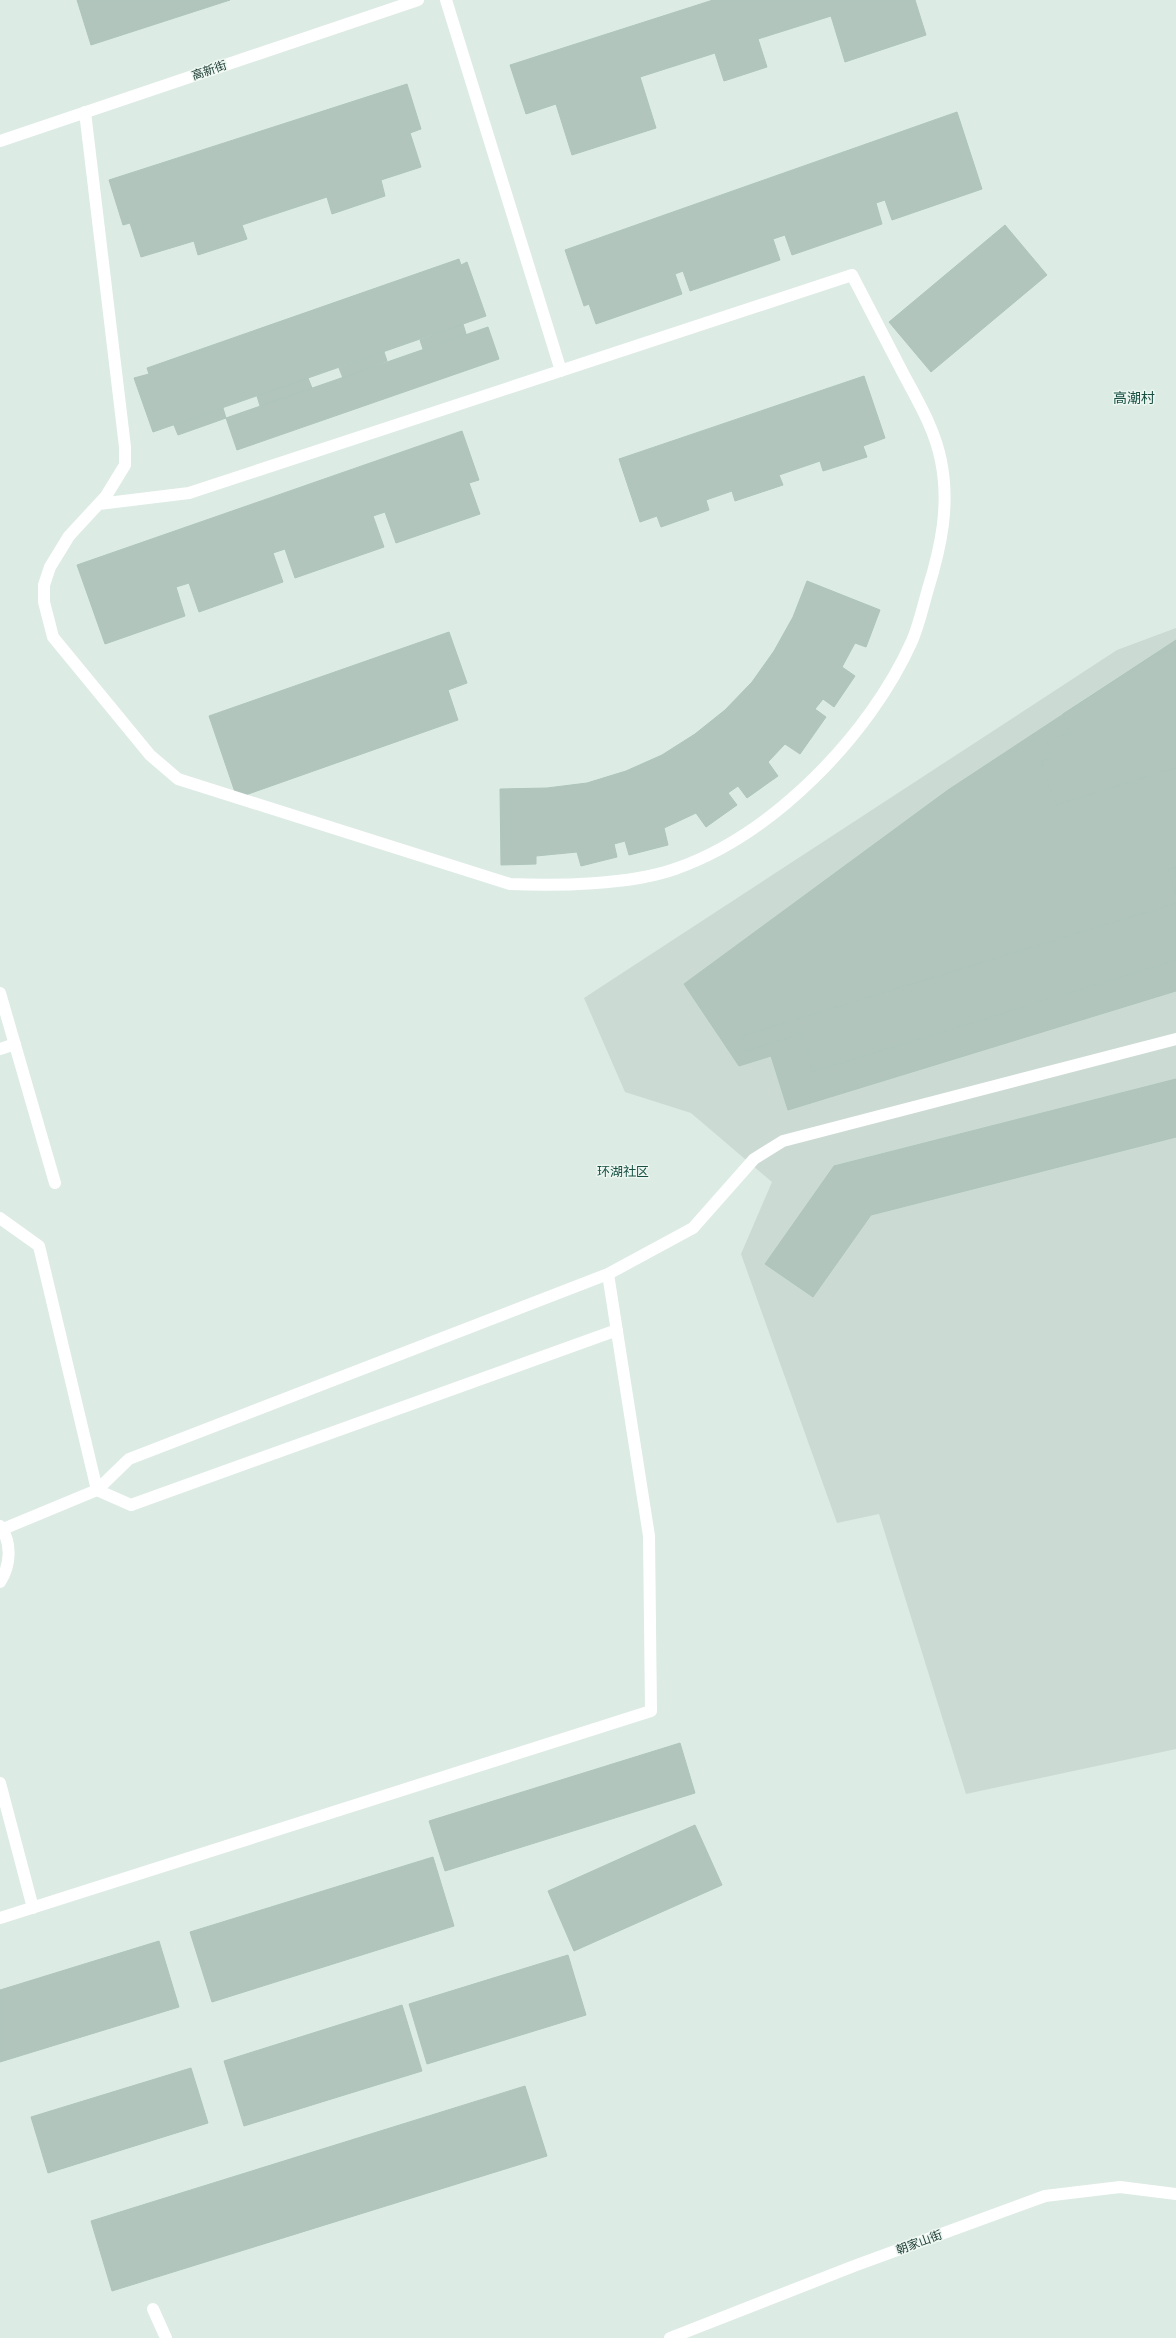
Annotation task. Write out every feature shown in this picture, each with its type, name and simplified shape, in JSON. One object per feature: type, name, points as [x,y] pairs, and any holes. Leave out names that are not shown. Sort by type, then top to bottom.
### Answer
[{"type":"street","name":"高新街","points":[[0,140],[418,0]]},
{"type":"street","points":[[446,0],[562,371]]},
{"type":"street","points":[[84,112],[125,447],[125,465],[99,504],[69,536],[50,567],[44,596],[47,620],[53,637],[146,750],[178,779],[510,884],[545,886],[641,878],[675,869],[724,847],[796,795],[857,731],[888,687],[913,639],[940,551],[945,516],[941,462],[932,428],[852,275],[189,494],[99,504]]},
{"type":"street","points":[[0,993],[55,1183]]},
{"type":"street","points":[[0,1582],[4,1575],[8,1560],[8,1544],[1,1528],[97,1490],[129,1459],[608,1274],[693,1228],[754,1159],[783,1141],[1176,1039]]},
{"type":"street","points":[[0,1049],[15,1044]]},
{"type":"street","points":[[0,1218],[39,1246],[97,1490]]},
{"type":"street","points":[[0,1918],[651,1711],[649,1536],[608,1274]]},
{"type":"street","points":[[97,1490],[131,1505],[617,1330]]},
{"type":"street","points":[[0,1783],[33,1908]]},
{"type":"street","name":"朝家山街","points":[[670,2338],[854,2266],[1045,2196],[1120,2188],[1176,2194]]},
{"type":"street","points":[[153,2309],[166,2338]]},
{"type":"shaded area","points":[[1176,628],[1176,1749],[966,1794],[879,1514],[837,1523],[741,1254],[772,1182],[691,1113],[625,1092],[584,998],[1117,650]]},
{"type":"building","points":[[77,0],[230,0],[91,45]]},
{"type":"building","points":[[713,0],[915,0],[926,35],[845,62],[831,16],[758,39],[767,67],[724,81],[715,53],[640,77],[656,128],[572,155],[556,104],[526,114],[510,65]]},
{"type":"building","points":[[407,84],[421,129],[410,133],[421,167],[381,180],[385,196],[332,214],[327,197],[242,225],[247,239],[198,255],[194,241],[141,257],[130,223],[123,225],[109,180]]},
{"type":"building","points":[[957,112],[982,189],[892,220],[885,200],[876,203],[882,224],[792,255],[785,235],[773,239],[780,260],[690,291],[683,271],[675,274],[682,294],[596,324],[589,304],[584,306],[565,250]]},
{"type":"building","points":[[1005,225],[1047,275],[931,372],[889,322]]},
{"type":"building","points":[[459,259],[461,265],[467,262],[486,316],[153,432],[134,378],[149,374],[147,368]]},
{"type":"building","points":[[463,324],[466,334],[423,349],[420,340]]},
{"type":"building","points":[[488,327],[499,359],[237,450],[226,418]]},
{"type":"building","points":[[384,352],[387,361],[343,378],[339,368]]},
{"type":"building","points":[[864,376],[885,438],[863,446],[867,457],[823,471],[820,461],[779,475],[783,485],[735,501],[732,491],[706,500],[709,510],[661,527],[657,516],[640,522],[619,459]]},
{"type":"building","points":[[308,378],[312,388],[260,406],[257,396]]},
{"type":"building","points":[[223,408],[226,418],[178,435],[174,425]]},
{"type":"building","points":[[462,431],[479,480],[469,483],[480,514],[396,543],[385,512],[373,516],[384,547],[295,578],[285,549],[273,553],[283,582],[199,612],[189,583],[176,587],[185,616],[105,644],[77,565]]},
{"type":"building","points":[[807,581],[880,610],[866,647],[855,643],[842,667],[855,676],[834,707],[823,699],[815,709],[826,717],[800,754],[785,744],[768,762],[778,776],[747,798],[738,786],[728,793],[737,805],[706,827],[696,813],[664,828],[668,845],[629,855],[625,841],[614,844],[617,857],[581,866],[577,852],[536,856],[536,864],[501,865],[500,789],[547,788],[587,783],[626,771],[662,755],[695,734],[725,710],[752,682],[774,651],[793,617]]},
{"type":"building","points":[[449,632],[467,683],[448,690],[458,720],[237,798],[209,716]]},
{"type":"building","points":[[1176,640],[1176,991],[788,1110],[771,1056],[739,1066],[684,984],[948,790]]},
{"type":"building","points":[[1176,649],[1176,768],[1055,805],[1041,761],[1052,758],[1047,740],[1069,733],[1063,714],[1154,655]]},
{"type":"building","points":[[1176,867],[1176,895],[1168,869]]},
{"type":"building","points":[[1176,903],[1176,960],[812,1072],[801,1034],[747,1051],[742,1036]]},
{"type":"building","points":[[1176,1079],[1176,1137],[871,1215],[813,1297],[765,1264],[834,1166]]},
{"type":"building","points":[[680,1743],[695,1793],[445,1871],[429,1821]]},
{"type":"building","points":[[695,1825],[722,1885],[574,1951],[548,1891]]},
{"type":"building","points":[[433,1857],[454,1926],[212,2002],[190,1932]]},
{"type":"building","points":[[159,1941],[179,2007],[0,2062],[0,1990]]},
{"type":"building","points":[[568,1955],[586,2015],[427,2064],[409,2004]]},
{"type":"building","points":[[402,2005],[422,2071],[244,2126],[224,2061]]},
{"type":"building","points":[[191,2068],[208,2123],[48,2173],[31,2117]]},
{"type":"building","points":[[525,2086],[547,2156],[112,2291],[91,2221]]},
{"type":"district","name":"高潮村","points":[[1134,397]]},
{"type":"district","name":"环湖社区","points":[[623,1171]]}]
